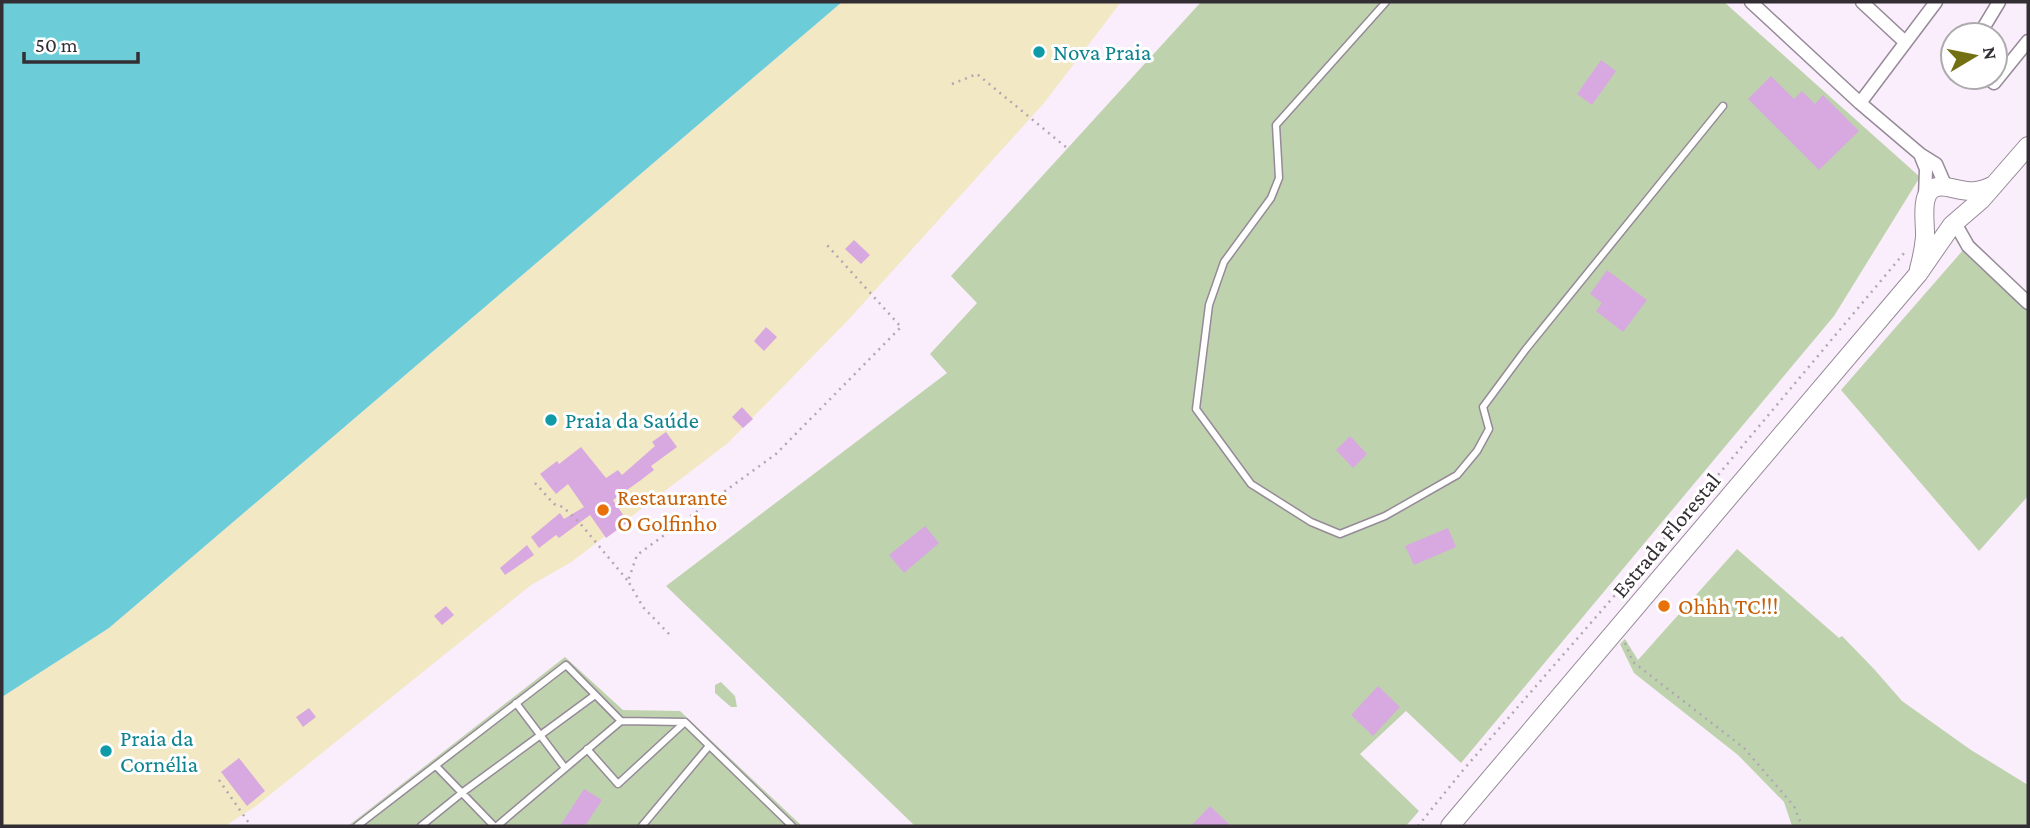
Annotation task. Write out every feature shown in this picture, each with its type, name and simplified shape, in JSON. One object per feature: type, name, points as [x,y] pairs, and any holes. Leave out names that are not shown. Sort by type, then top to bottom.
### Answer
[{"type":"main road","name":"Estrada Florestal","points":[[1450,826],[1918,274],[1955,222],[1982,200],[2028,146]]},
{"type":"main road","points":[[1918,274],[1925,234],[1924,206],[1933,189],[1949,188],[1974,192],[1994,185]]},
{"type":"main road","points":[[1924,206],[1933,224],[1945,227],[1955,222],[1963,206],[1961,199],[1949,188]]},
{"type":"street","points":[[1751,2],[1860,103],[1920,154],[1936,164],[1949,188]]},
{"type":"street","points":[[1862,2],[1905,42]]},
{"type":"street","points":[[1987,21],[1999,2]]},
{"type":"street","points":[[1860,103],[1931,4]]},
{"type":"street","points":[[2009,64],[2028,41]]},
{"type":"street","points":[[1920,154],[1926,169],[1924,206]]},
{"type":"street","points":[[1955,222],[1968,246],[2028,303]]},
{"type":"lane","points":[[1386,2],[1276,125],[1279,178],[1271,198],[1224,262],[1209,305],[1196,409],[1251,484],[1311,522],[1340,534],[1385,516],[1457,475],[1477,451],[1489,429],[1483,407],[1526,349],[1723,106]]},
{"type":"lane","points":[[357,826],[566,665],[621,721]]},
{"type":"lane","points":[[421,826],[595,695]]},
{"type":"lane","points":[[516,703],[565,768]]},
{"type":"lane","points":[[436,766],[495,826],[621,721],[685,722],[792,826]]},
{"type":"lane","points":[[587,749],[618,784],[685,722]]},
{"type":"lane","points":[[642,826],[709,746]]},
{"type":"path","points":[[952,84],[977,74],[1067,148]]},
{"type":"path","points":[[628,581],[637,555],[776,454],[901,327],[827,245]]},
{"type":"path","points":[[1418,826],[1902,259],[1907,249]]},
{"type":"path","points":[[535,482],[554,504],[563,507],[579,522],[628,581],[643,607],[669,634]]},
{"type":"path","points":[[1618,629],[1633,662],[1744,748],[1794,806],[1802,826]]},
{"type":"path","points":[[219,780],[251,826]]},
{"type":"green space","points":[[1201,2],[1724,2],[1920,177],[1834,316],[1461,763],[1406,711],[1360,754],[1419,811],[1406,826],[915,826],[666,586],[947,373],[930,354],[977,303],[951,276]]},
{"type":"green space","points":[[1964,249],[2028,310],[2028,496],[1979,551],[1841,390]]},
{"type":"green space","points":[[1737,549],[1839,638],[1842,636],[1902,701],[1971,750],[2028,785],[2028,826],[1792,826],[1784,802],[1738,755],[1634,673],[1620,644],[1625,639],[1638,660]]},
{"type":"green space","points":[[565,657],[623,710],[680,711],[802,826],[348,826]]},
{"type":"green space","points":[[721,682],[735,696],[737,707],[731,707],[715,693],[715,685]]},
{"type":"sand","name":"Praia da Saúde","points":[[842,2],[1121,2],[1044,103],[850,318],[728,443],[570,563],[531,585],[256,806],[225,826],[2,826],[2,697],[109,628]]},
{"type":"water","points":[[2,2],[842,2],[109,628],[2,697]]},
{"type":"building","points":[[1601,60],[1616,71],[1592,105],[1577,94]]},
{"type":"building","points":[[1771,76],[1794,99],[1802,91],[1815,104],[1823,95],[1859,131],[1819,170],[1748,99]]},
{"type":"building","points":[[854,240],[870,255],[861,264],[845,249]]},
{"type":"building","points":[[1607,270],[1647,300],[1623,332],[1596,311],[1602,303],[1590,294]]},
{"type":"building","points":[[766,327],[777,337],[764,351],[754,341]]},
{"type":"building","points":[[742,407],[753,419],[743,428],[732,417]]},
{"type":"building","points":[[666,432],[677,447],[651,466],[654,470],[613,500],[628,522],[606,538],[590,515],[559,538],[556,535],[539,548],[531,537],[560,513],[564,519],[584,507],[568,484],[556,494],[540,474],[581,447],[606,478],[618,470],[622,475],[655,446],[652,442]]},
{"type":"building","points":[[1350,436],[1367,454],[1353,468],[1336,450]]},
{"type":"building","points":[[925,526],[939,543],[904,573],[889,555]]},
{"type":"building","points":[[1448,528],[1456,547],[1414,565],[1405,546]]},
{"type":"building","points":[[527,545],[534,555],[505,575],[500,568]]},
{"type":"building","points":[[446,606],[454,615],[442,625],[434,616]]},
{"type":"building","points":[[1378,686],[1400,707],[1373,736],[1351,715]]},
{"type":"building","points":[[309,708],[316,717],[303,727],[296,717]]},
{"type":"building","points":[[239,758],[265,791],[247,806],[221,772]]},
{"type":"building","points":[[584,789],[602,800],[585,826],[560,826]]},
{"type":"building","points":[[1210,806],[1231,826],[1191,826]]},
{"type":"place","name":"Nova Praia","points":[[1039,52]]},
{"type":"place","name":"Praia da Saúde","points":[[551,420]]},
{"type":"place","name":"Restaurante O Golfinho","points":[[603,510]]},
{"type":"place","name":"Ohhh TC!!!","points":[[1664,606]]},
{"type":"place","name":"Praia da Cornélia","points":[[106,751]]}]
